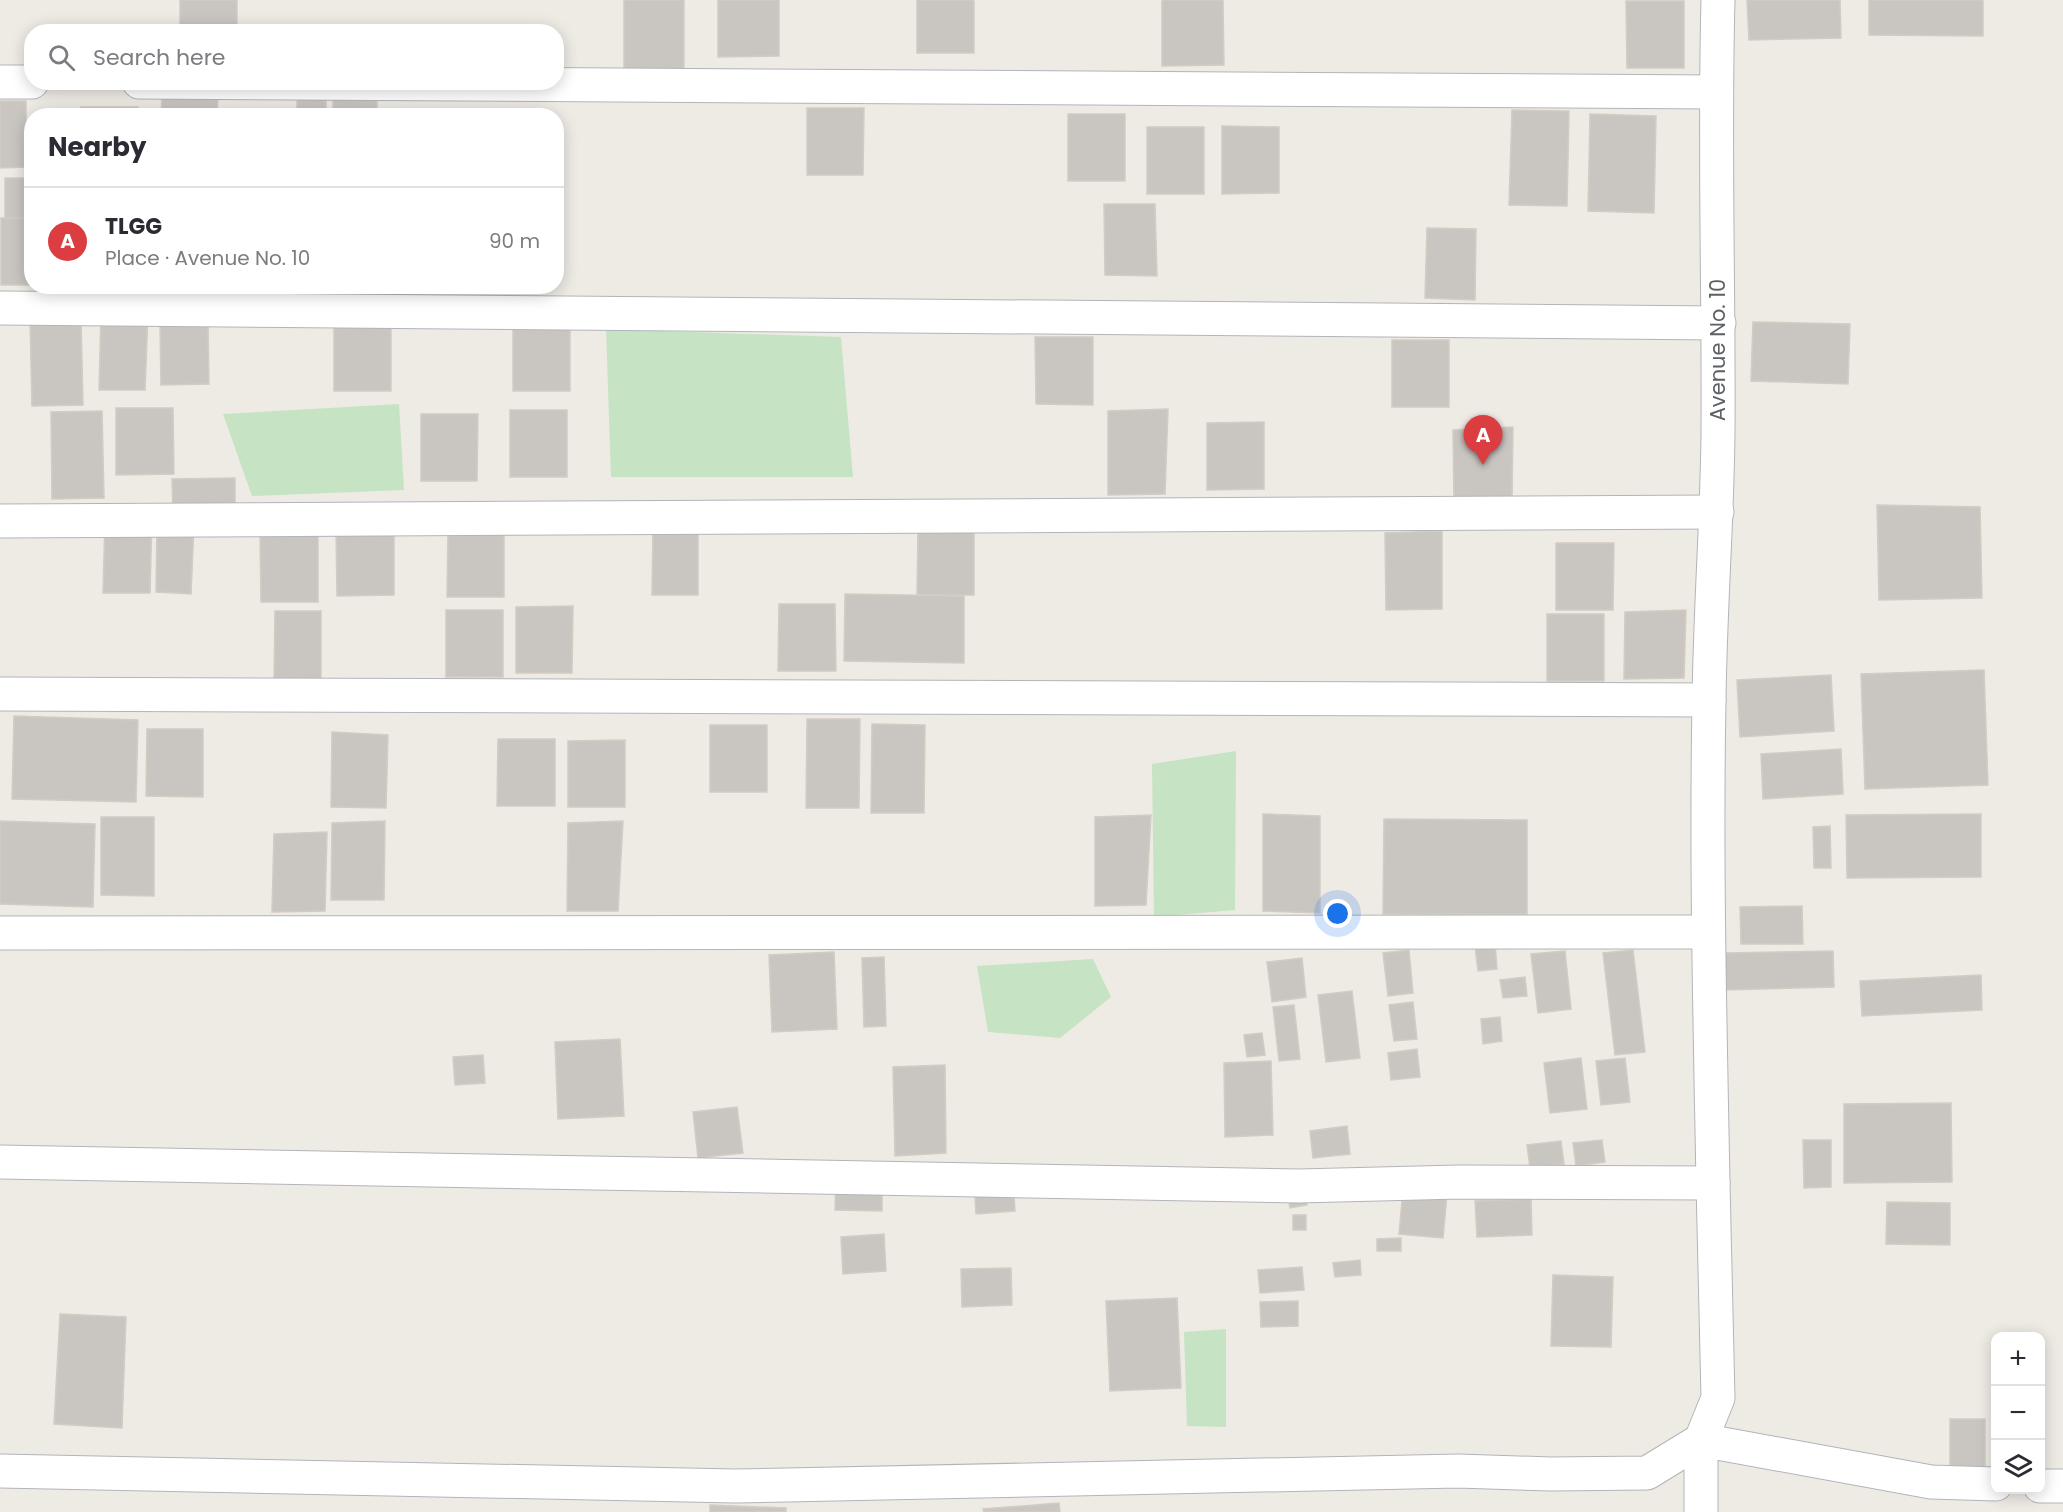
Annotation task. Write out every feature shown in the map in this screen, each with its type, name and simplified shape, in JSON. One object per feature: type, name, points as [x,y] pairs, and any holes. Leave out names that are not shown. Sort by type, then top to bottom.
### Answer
[{"type":"street","name":"Avenue No. 10","points":[[1701,1440],[1718,1398],[1708,932],[1709,700],[1717,512],[1719,323],[1715,92],[1718,0]]},
{"type":"street","points":[[0,82],[24,82]]},
{"type":"street","points":[[564,85],[1715,92]]},
{"type":"street","points":[[0,308],[1719,323]]},
{"type":"street","points":[[0,521],[1717,512]]},
{"type":"street","points":[[0,694],[1709,700]]},
{"type":"street","points":[[0,933],[1708,932]]},
{"type":"street","points":[[0,1161],[1299,1186],[1459,1182],[1713,1183]]},
{"type":"street","points":[[1701,1440],[1701,1512]]},
{"type":"street","points":[[0,1472],[735,1486],[1458,1471],[1551,1474],[1647,1473],[1701,1440],[1931,1482],[1991,1484]]},
{"type":"street","points":[[2045,1486],[2063,1486]]},
{"type":"green space","points":[[606,329],[841,337],[853,477],[611,477]]},
{"type":"green space","points":[[399,404],[404,490],[252,496],[223,414]]},
{"type":"green space","points":[[1236,751],[1235,910],[1154,917],[1152,764]]},
{"type":"green space","points":[[1093,959],[1111,997],[1060,1038],[988,1032],[977,966]]},
{"type":"green space","points":[[1226,1329],[1226,1427],[1187,1426],[1184,1332]]},
{"type":"building","points":[[180,0],[237,0],[237,24],[180,24]]},
{"type":"building","points":[[624,0],[684,0],[684,76],[624,76]]},
{"type":"building","points":[[718,0],[779,0],[779,56],[718,57]]},
{"type":"building","points":[[917,0],[974,0],[974,53],[917,53]]},
{"type":"building","points":[[1162,0],[1223,0],[1224,65],[1162,66]]},
{"type":"building","points":[[1747,0],[1840,0],[1841,38],[1749,40]]},
{"type":"building","points":[[1869,0],[1983,0],[1983,36],[1869,35]]},
{"type":"building","points":[[1626,1],[1684,1],[1684,68],[1627,68]]},
{"type":"building","points":[[162,95],[218,96],[217,108],[161,108]]},
{"type":"building","points":[[297,98],[326,99],[326,108],[297,108]]},
{"type":"building","points":[[333,98],[377,98],[377,108],[333,108]]},
{"type":"building","points":[[0,101],[26,101],[24,167],[0,168]]},
{"type":"building","points":[[81,107],[138,107],[138,108]]},
{"type":"building","points":[[807,108],[864,108],[863,175],[807,175]]},
{"type":"building","points":[[1512,110],[1569,111],[1567,206],[1509,205]]},
{"type":"building","points":[[1068,114],[1125,114],[1125,181],[1068,181]]},
{"type":"building","points":[[1590,114],[1656,116],[1654,213],[1588,211]]},
{"type":"building","points":[[1222,126],[1279,127],[1279,193],[1222,194]]},
{"type":"building","points":[[1147,127],[1204,127],[1204,194],[1147,194]]},
{"type":"building","points":[[5,178],[24,178],[24,226],[5,226]]},
{"type":"building","points":[[1104,204],[1155,204],[1157,276],[1105,275]]},
{"type":"building","points":[[1,218],[24,218],[24,285],[1,285]]},
{"type":"building","points":[[1427,228],[1476,229],[1475,300],[1425,298]]},
{"type":"building","points":[[148,314],[145,390],[99,390],[101,315]]},
{"type":"building","points":[[81,318],[83,405],[32,406],[30,319]]},
{"type":"building","points":[[208,322],[209,384],[161,385],[160,323]]},
{"type":"building","points":[[1753,322],[1850,324],[1848,384],[1751,381]]},
{"type":"building","points":[[334,324],[391,324],[391,391],[334,391]]},
{"type":"building","points":[[513,324],[570,324],[570,391],[513,391]]},
{"type":"building","points":[[1035,337],[1093,337],[1093,405],[1036,404]]},
{"type":"building","points":[[1392,340],[1449,340],[1449,407],[1392,407]]},
{"type":"building","points":[[116,408],[173,408],[174,474],[116,475]]},
{"type":"building","points":[[1168,409],[1165,494],[1108,495],[1108,411]]},
{"type":"building","points":[[510,410],[567,410],[567,477],[510,477]]},
{"type":"building","points":[[102,411],[104,498],[52,499],[51,412]]},
{"type":"building","points":[[421,414],[478,414],[477,481],[421,481]]},
{"type":"building","points":[[1264,422],[1264,489],[1207,490],[1207,423]]},
{"type":"building","points":[[1513,427],[1512,500],[1454,502],[1453,430]]},
{"type":"building","points":[[235,478],[235,514],[173,515],[172,479]]},
{"type":"building","points":[[1877,505],[1980,507],[1982,598],[1879,600]]},
{"type":"building","points":[[152,517],[150,593],[103,593],[105,518]]},
{"type":"building","points":[[157,525],[194,525],[191,594],[156,592]]},
{"type":"building","points":[[653,526],[698,527],[698,595],[652,595]]},
{"type":"building","points":[[918,527],[974,528],[974,595],[917,595]]},
{"type":"building","points":[[394,528],[394,595],[337,596],[336,529]]},
{"type":"building","points":[[448,530],[504,530],[504,597],[447,597]]},
{"type":"building","points":[[1442,531],[1442,609],[1386,610],[1385,533]]},
{"type":"building","points":[[260,535],[318,535],[318,602],[261,602]]},
{"type":"building","points":[[1556,543],[1614,543],[1613,610],[1556,610]]},
{"type":"building","points":[[845,594],[964,596],[964,663],[844,661]]},
{"type":"building","points":[[779,604],[835,604],[836,671],[778,671]]},
{"type":"building","points":[[573,606],[572,673],[516,673],[516,607]]},
{"type":"building","points":[[446,610],[503,610],[503,677],[446,677]]},
{"type":"building","points":[[1686,610],[1684,678],[1624,679],[1625,612]]},
{"type":"building","points":[[275,611],[321,611],[321,687],[274,686]]},
{"type":"building","points":[[1547,614],[1604,614],[1604,681],[1547,681]]},
{"type":"building","points":[[1984,670],[1988,785],[1865,789],[1861,674]]},
{"type":"building","points":[[1831,675],[1834,731],[1740,737],[1737,680]]},
{"type":"building","points":[[14,716],[138,720],[136,802],[12,799]]},
{"type":"building","points":[[807,719],[860,719],[859,808],[806,808]]},
{"type":"building","points":[[872,724],[925,725],[924,813],[871,813]]},
{"type":"building","points":[[710,725],[767,725],[767,792],[710,792]]},
{"type":"building","points":[[147,729],[203,729],[203,797],[146,796]]},
{"type":"building","points":[[332,732],[388,735],[386,808],[331,807]]},
{"type":"building","points":[[498,739],[555,739],[555,806],[497,806]]},
{"type":"building","points":[[625,740],[625,807],[568,807],[568,741]]},
{"type":"building","points":[[1841,749],[1843,794],[1763,799],[1761,754]]},
{"type":"building","points":[[1263,814],[1320,816],[1320,913],[1263,911]]},
{"type":"building","points":[[1981,814],[1981,877],[1847,878],[1846,815]]},
{"type":"building","points":[[1151,815],[1146,905],[1095,906],[1095,817]]},
{"type":"building","points":[[101,817],[154,817],[154,896],[101,895]]},
{"type":"building","points":[[1384,819],[1527,820],[1527,914],[1383,914]]},
{"type":"building","points":[[0,821],[95,824],[93,907],[0,904]]},
{"type":"building","points":[[385,821],[384,900],[331,900],[332,823]]},
{"type":"building","points":[[623,821],[618,911],[567,911],[568,823]]},
{"type":"building","points":[[1830,826],[1831,868],[1814,868],[1813,827]]},
{"type":"building","points":[[327,832],[325,911],[272,912],[274,834]]},
{"type":"building","points":[[1802,906],[1803,944],[1741,944],[1740,907]]},
{"type":"building","points":[[1495,944],[1497,969],[1478,971],[1475,946]]},
{"type":"building","points":[[1409,950],[1413,993],[1388,996],[1383,953]]},
{"type":"building","points":[[1633,950],[1645,1052],[1615,1055],[1603,953]]},
{"type":"building","points":[[1565,951],[1571,1009],[1538,1013],[1531,954]]},
{"type":"building","points":[[1833,951],[1834,987],[1723,990],[1723,953]]},
{"type":"building","points":[[834,952],[837,1029],[772,1032],[769,955]]},
{"type":"building","points":[[884,957],[886,1026],[864,1027],[862,958]]},
{"type":"building","points":[[1302,958],[1306,997],[1272,1002],[1267,962]]},
{"type":"building","points":[[1981,975],[1982,1010],[1862,1016],[1860,981]]},
{"type":"building","points":[[1525,977],[1527,996],[1503,998],[1500,980]]},
{"type":"building","points":[[1352,991],[1360,1058],[1326,1062],[1318,995]]},
{"type":"building","points":[[1413,1002],[1417,1039],[1394,1041],[1389,1005]]},
{"type":"building","points":[[1294,1005],[1300,1059],[1279,1061],[1273,1007]]},
{"type":"building","points":[[1500,1017],[1502,1041],[1483,1044],[1481,1019]]},
{"type":"building","points":[[1262,1033],[1265,1055],[1247,1057],[1244,1035]]},
{"type":"building","points":[[620,1039],[624,1116],[558,1119],[555,1042]]},
{"type":"building","points":[[1417,1049],[1420,1077],[1391,1080],[1388,1053]]},
{"type":"building","points":[[483,1055],[485,1083],[455,1085],[453,1057]]},
{"type":"building","points":[[1581,1058],[1587,1109],[1550,1113],[1544,1063]]},
{"type":"building","points":[[1625,1058],[1630,1102],[1601,1105],[1596,1061]]},
{"type":"building","points":[[1271,1061],[1273,1135],[1225,1137],[1224,1063]]},
{"type":"building","points":[[945,1065],[946,1153],[895,1156],[893,1067]]},
{"type":"building","points":[[1951,1103],[1952,1182],[1844,1183],[1844,1104]]},
{"type":"building","points":[[737,1107],[743,1153],[698,1158],[693,1112]]},
{"type":"building","points":[[1347,1126],[1350,1154],[1313,1158],[1310,1131]]},
{"type":"building","points":[[1602,1140],[1605,1162],[1576,1166],[1573,1143]]},
{"type":"building","points":[[1803,1140],[1831,1140],[1831,1187],[1804,1188]]},
{"type":"building","points":[[1561,1141],[1564,1164],[1530,1168],[1527,1145]]},
{"type":"building","points":[[836,1177],[882,1177],[882,1211],[835,1210]]},
{"type":"building","points":[[1013,1178],[1015,1211],[976,1214],[974,1180]]},
{"type":"building","points":[[1403,1190],[1447,1194],[1443,1238],[1399,1234]]},
{"type":"building","points":[[1305,1195],[1307,1205],[1290,1208],[1288,1198]]},
{"type":"building","points":[[1531,1199],[1532,1235],[1477,1237],[1475,1201]]},
{"type":"building","points":[[1887,1202],[1950,1203],[1950,1245],[1886,1244]]},
{"type":"building","points":[[1293,1215],[1306,1215],[1306,1230],[1293,1230]]},
{"type":"building","points":[[884,1234],[886,1271],[843,1274],[841,1237]]},
{"type":"building","points":[[1401,1238],[1401,1251],[1377,1251],[1377,1239]]},
{"type":"building","points":[[1360,1260],[1361,1275],[1335,1277],[1333,1263]]},
{"type":"building","points":[[1302,1267],[1304,1290],[1260,1293],[1258,1270]]},
{"type":"building","points":[[1011,1268],[1012,1305],[962,1307],[961,1269]]},
{"type":"building","points":[[1553,1275],[1613,1277],[1611,1347],[1551,1346]]},
{"type":"building","points":[[1177,1298],[1181,1388],[1110,1391],[1106,1301]]},
{"type":"building","points":[[1298,1301],[1298,1326],[1261,1327],[1260,1302]]},
{"type":"building","points":[[60,1314],[126,1317],[122,1428],[54,1424]]},
{"type":"building","points":[[1950,1419],[1985,1419],[1985,1480],[1950,1479]]},
{"type":"building","points":[[1059,1503],[1060,1512],[984,1512],[983,1509]]},
{"type":"building","points":[[710,1505],[786,1508],[786,1512],[710,1512]]},
{"type":"place","name":"TLGG","points":[[1483,465]]}]
